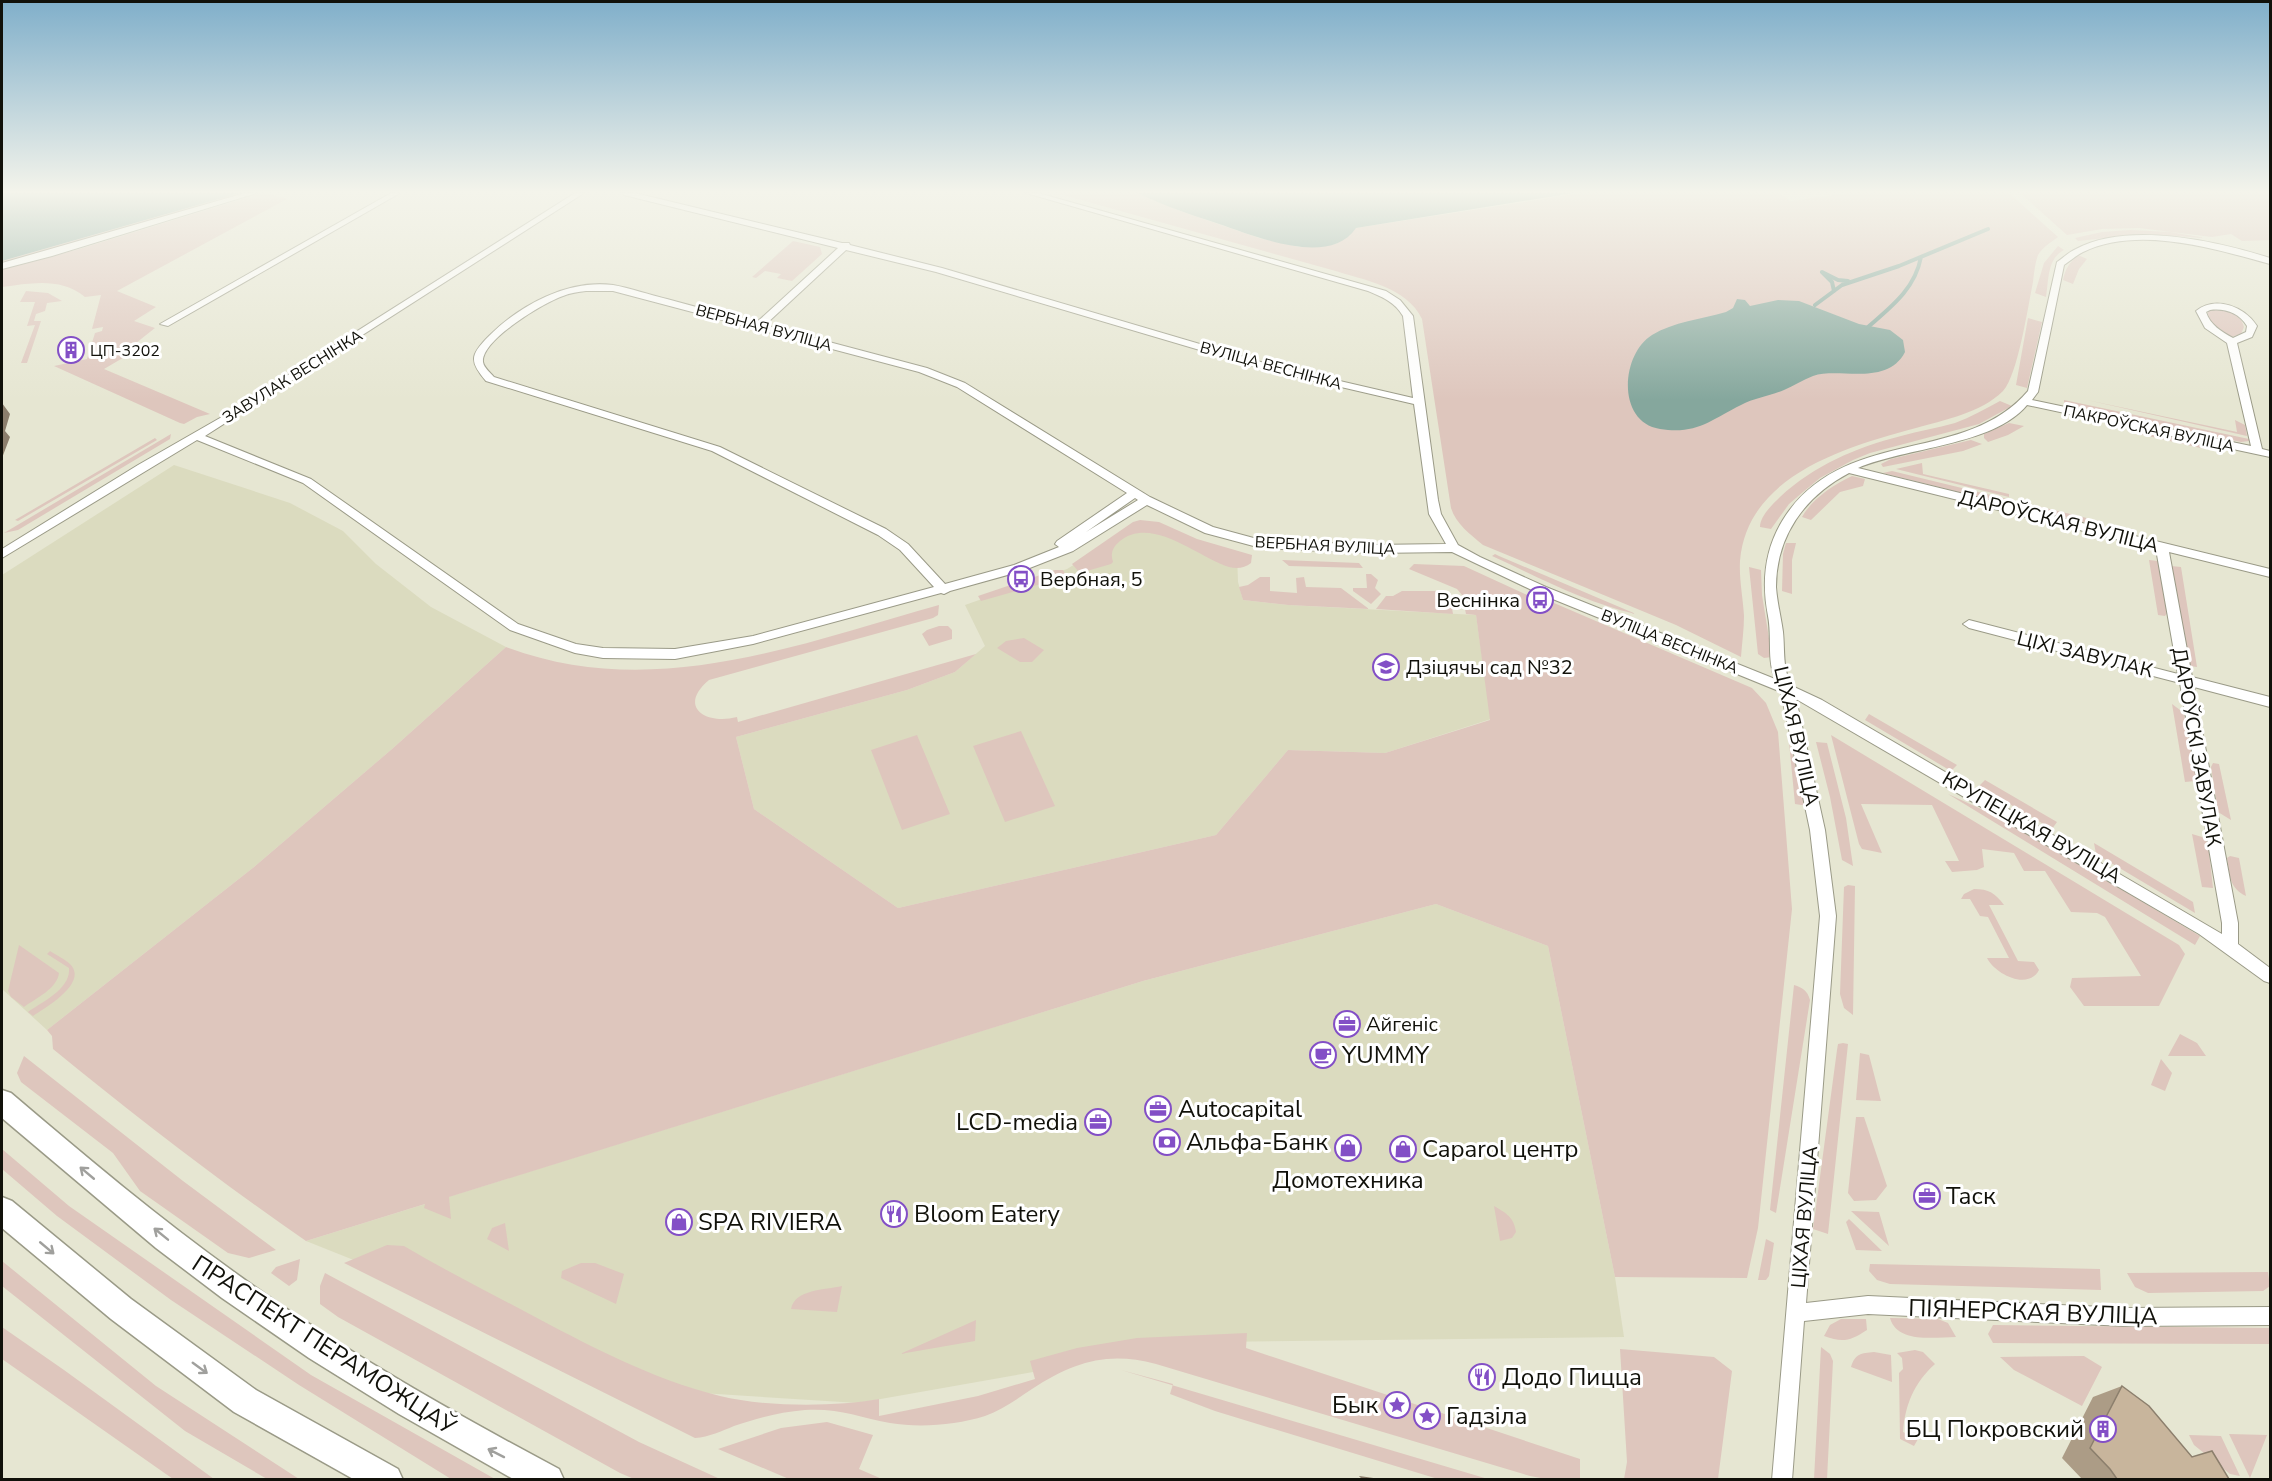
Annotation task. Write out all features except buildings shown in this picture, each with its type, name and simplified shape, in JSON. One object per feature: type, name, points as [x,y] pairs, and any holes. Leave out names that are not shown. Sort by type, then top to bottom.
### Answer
[{"type":"main road","name":"ПРАСПЕКТ ПЕРАМОЖЦАЎ","points":[[2,1102],[191,1258],[313,1344],[460,1435],[548,1479]]},
{"type":"main road","points":[[2,1211],[120,1310],[245,1401],[387,1479]]},
{"type":"street","points":[[2,266],[17,262]]},
{"type":"street","points":[[165,324],[274,262]]},
{"type":"street","name":"ЗАВУЛАК ВЕСНІНКА","points":[[2,554],[196,436],[470,262]]},
{"type":"street","points":[[758,326],[827,262]]},
{"type":"street","name":"ВУЛІЦА ВЕСНІНКА","points":[[907,262],[1190,342],[1268,367],[1419,402]]},
{"type":"street","points":[[1275,262],[1371,289],[1393,298],[1404,308],[1408,316],[1436,514],[1454,548]]},
{"type":"street","points":[[2027,402],[2032,392],[2062,262]]},
{"type":"street","name":"ВЕРБНАЯ ВУЛІЦА","points":[[944,590],[904,547],[882,532],[738,458],[690,440],[490,379],[478,364],[478,356],[487,341],[541,303],[560,294],[589,287],[614,288],[923,370],[961,385],[1134,493],[1209,530],[1261,544],[1372,549],[1454,548]]},
{"type":"street","points":[[2232,342],[2243,339],[2250,332],[2252,326],[2247,318],[2233,310],[2219,307],[2201,311],[2209,326],[2232,342],[2257,451]]},
{"type":"street","name":"ПАКРОЎСКАЯ ВУЛІЦА","points":[[2027,402],[2271,454]]},
{"type":"street","name":"ЦІХАЯ ВУЛІЦА","points":[[1782,1479],[1828,916],[1826,878],[1815,812],[1787,688],[1779,672],[1770,589],[1770,571],[1778,534],[1791,515],[1808,497],[1847,469],[1881,455],[1970,433],[2000,420],[2027,402]]},
{"type":"street","points":[[196,436],[273,465],[306,481],[514,627],[575,648],[603,653],[651,655],[687,652],[753,640],[944,590],[1017,568],[1069,548],[1146,500]]},
{"type":"street","name":"ДАРОЎСКАЯ ВУЛІЦА","points":[[1847,469],[2271,573]]},
{"type":"street","points":[[1051,554],[1062,543],[1134,493]]},
{"type":"street","name":"ДАРОЎСКІ ЗАВУЛАК","points":[[2162,547],[2230,922],[2230,947]]},
{"type":"street","name":"ВУЛІЦА ВЕСНІНКА","points":[[1454,548],[1542,590],[1787,688]]},
{"type":"street","name":"ЦІХІ ЗАВУЛАК","points":[[1969,624],[2271,702]]},
{"type":"street","name":"КРУПЕЦКАЯ ВУЛІЦА","points":[[1787,688],[1931,768],[2205,929],[2271,976]]},
{"type":"street","name":"ПІЯНЕРСКАЯ ВУЛІЦА","points":[[1796,1313],[1868,1305],[2115,1317],[2271,1316]]},
{"type":"shaded area","points":[[23,262],[170,262],[117,291],[156,307],[134,321],[155,328],[136,343],[133,352],[104,369],[210,414],[197,417],[184,424],[180,423],[54,366],[87,359],[95,333],[102,331],[103,327],[92,329],[101,295],[85,297],[66,286],[45,283],[2,287],[2,267]]},
{"type":"shaded area","points":[[769,262],[813,262],[792,281],[777,278],[781,274],[765,271],[756,278],[752,277]]},
{"type":"shaded area","points":[[1304,262],[2036,262],[2018,356],[2003,391],[1984,405],[1962,415],[1860,445],[1831,456],[1804,469],[1780,486],[1761,507],[1747,531],[1740,561],[1744,616],[1741,657],[1676,625],[1483,545],[1464,528],[1456,519],[1451,508],[1422,319],[1406,299],[1383,286]]},
{"type":"shaded area","points":[[2053,262],[2046,297],[2035,293],[2044,263]]},
{"type":"shaded area","points":[[2071,262],[2085,262],[2073,284],[2063,280]]},
{"type":"shaded area","points":[[26,291],[48,293],[62,301],[47,303],[45,311],[36,314],[34,321],[41,321],[27,363],[21,363],[35,325],[27,326],[35,302],[20,302]]},
{"type":"shaded area","points":[[2212,309],[2222,309],[2240,318],[2244,327],[2241,334],[2231,337],[2215,328],[2208,312]]},
{"type":"shaded area","points":[[2028,318],[2042,322],[2027,388],[2016,385]]},
{"type":"shaded area","points":[[2064,400],[2249,439],[2249,441],[2241,442],[2064,404]]},
{"type":"shaded area","points":[[2087,400],[2237,432],[2235,420],[2245,425],[2247,436]]},
{"type":"shaded area","points":[[2000,401],[2012,406],[1979,424],[1870,453],[1853,460],[1820,478],[1803,492],[1789,504],[1771,529],[1760,527],[1764,515],[1780,497],[1807,476],[1836,459],[1908,434],[1955,423]]},
{"type":"shaded area","points":[[2009,423],[2024,426],[1988,442],[1984,438],[1984,434]]},
{"type":"shaded area","points":[[2137,430],[2195,441],[2205,449],[2135,433]]},
{"type":"shaded area","points":[[171,434],[170,439],[18,530],[4,533]]},
{"type":"shaded area","points":[[155,438],[157,440],[18,521],[15,520]]},
{"type":"shaded area","points":[[1971,440],[1982,444],[1963,451],[1883,467],[1881,464],[1891,459]]},
{"type":"shaded area","points":[[1922,463],[1923,474],[2009,494],[2009,497],[1896,469]]},
{"type":"shaded area","points":[[174,465],[290,503],[343,531],[376,564],[431,607],[506,647],[392,749],[254,867],[47,1030],[2,989],[2,575]]},
{"type":"shaded area","points":[[1892,471],[2007,499],[2007,504],[1883,473]]},
{"type":"shaded area","points":[[1852,476],[1865,479],[1863,486],[1840,492],[1811,520],[1802,517],[1824,493]]},
{"type":"shaded area","points":[[2025,503],[2099,521],[2097,524],[2090,524],[2032,509]]},
{"type":"shaded area","points":[[1140,520],[1159,522],[1197,539],[1252,555],[1251,563],[1241,568],[1229,567],[1161,535],[1146,533],[1133,534],[1120,541],[1113,550],[1111,564],[1080,573],[1072,564],[1133,522]]},
{"type":"shaded area","points":[[1167,530],[1237,554],[1238,582],[1243,600],[1288,605],[1476,615],[1491,719],[1385,753],[1288,750],[1216,835],[898,908],[754,809],[736,737],[907,690],[955,672],[985,646],[965,605],[1067,569],[1126,533]]},
{"type":"shaded area","points":[[1786,543],[1796,543],[1792,560],[1792,594],[1782,591],[1783,554]]},
{"type":"shaded area","points":[[1495,554],[1636,614],[1562,589],[1492,556]]},
{"type":"shaded area","points":[[1282,560],[1359,563],[1363,568],[1289,566]]},
{"type":"shaded area","points":[[2149,560],[2158,561],[2167,613],[2165,616],[2158,615]]},
{"type":"shaded area","points":[[1414,564],[1464,566],[1551,606],[1554,603],[1752,688],[1766,703],[1778,732],[1792,909],[1758,1228],[1747,1278],[1615,1277],[1548,946],[1436,904],[1143,981],[449,1197],[451,1219],[424,1208],[425,1204],[306,1241],[178,1148],[53,1049],[52,1036],[47,1030],[254,867],[392,749],[506,647],[561,663],[616,669],[670,668],[724,662],[778,650],[939,605],[938,615],[933,618],[709,680],[696,698],[699,712],[706,716],[726,719],[737,717],[738,722],[976,654],[955,672],[907,690],[736,737],[754,809],[898,908],[1216,835],[1288,750],[1385,753],[1490,720],[1476,615],[1466,614],[1462,595],[1457,589],[1409,569]]},
{"type":"shaded area","points":[[2171,566],[2181,567],[2197,667],[2190,666]]},
{"type":"shaded area","points":[[1749,567],[1761,570],[1762,595],[1772,657],[1764,658],[1758,654]]},
{"type":"shaded area","points":[[1055,570],[1063,570],[1066,575],[981,601],[978,596]]},
{"type":"shaded area","points":[[1366,574],[1371,574],[1378,580],[1375,588],[1381,594],[1371,604],[1353,591],[1353,588],[1367,588]]},
{"type":"shaded area","points":[[1260,577],[1270,577],[1270,591],[1297,593],[1296,578],[1304,577],[1306,587],[1341,588],[1369,609],[1243,600],[1239,587],[1248,585]]},
{"type":"shaded area","points":[[1402,591],[1442,591],[1450,597],[1453,614],[1376,609],[1386,596],[1393,596]]},
{"type":"shaded area","points":[[939,626],[948,626],[952,630],[952,639],[929,646],[922,634]]},
{"type":"shaded area","points":[[1024,638],[1044,650],[1032,662],[1020,662],[997,648],[1006,641]]},
{"type":"shaded area","points":[[2172,704],[2184,713],[2195,781],[2185,782]]},
{"type":"shaded area","points":[[1869,714],[1957,765],[1951,771],[1865,720]]},
{"type":"shaded area","points":[[1021,731],[1055,806],[1005,822],[973,746]]},
{"type":"shaded area","points":[[917,735],[950,814],[902,830],[871,750]]},
{"type":"shaded area","points":[[1831,735],[2179,945],[2185,954],[2159,1006],[2084,1006],[2070,987],[2072,978],[2141,976],[2105,917],[2097,913],[2071,912],[2045,871],[2024,871],[2014,853],[1982,849],[1984,867],[1977,870],[1952,872],[1945,861],[1959,861],[1932,805],[1861,804],[1882,853],[1862,849]]},
{"type":"shaded area","points":[[1789,742],[1808,806],[1795,804]]},
{"type":"shaded area","points":[[1816,742],[1827,743],[1846,818],[1853,866],[1842,860],[1830,797]]},
{"type":"shaded area","points":[[2213,763],[2219,764],[2231,820],[2218,812],[2211,767]]},
{"type":"shaded area","points":[[1985,780],[2057,822],[2052,829],[1979,786]]},
{"type":"shaded area","points":[[1948,794],[2001,818],[2200,936],[2195,945]]},
{"type":"shaded area","points":[[2192,834],[2202,837],[2208,843],[2213,888],[2202,887]]},
{"type":"shaded area","points":[[2094,843],[2193,902],[2195,913],[2096,854]]},
{"type":"shaded area","points":[[2230,856],[2239,858],[2246,896],[2236,889],[2231,880],[2227,858]]},
{"type":"shaded area","points":[[1855,886],[1853,1015],[1844,1008],[1840,994],[1844,887]]},
{"type":"shaded area","points":[[1974,889],[1991,892],[2004,905],[1989,905],[2018,961],[2034,962],[2039,970],[2034,976],[2020,980],[2012,978],[1991,964],[1987,958],[2009,958],[1988,917],[1980,916],[1970,899],[1961,899],[1964,894]]},
{"type":"shaded area","points":[[1436,904],[1548,946],[1615,1277],[1624,1337],[1135,1343],[1079,1364],[858,1403],[685,1392],[306,1241],[1143,981]]},
{"type":"shaded area","points":[[19,945],[59,973],[50,988],[24,1007],[11,997],[8,991]]},
{"type":"shaded area","points":[[50,951],[70,964],[74,971],[74,979],[63,994],[33,1016],[28,1012],[61,989],[68,976],[69,968],[47,954]]},
{"type":"shaded area","points":[[1794,985],[1804,990],[1810,1000],[1776,1213],[1770,1210]]},
{"type":"shaded area","points":[[2180,1034],[2197,1043],[2206,1056],[2168,1056]]},
{"type":"shaded area","points":[[1838,1044],[1848,1044],[1828,1234],[1813,1229],[1837,1050]]},
{"type":"shaded area","points":[[1860,1053],[1869,1055],[1881,1101],[1856,1100]]},
{"type":"shaded area","points":[[24,1056],[183,1181],[276,1250],[249,1258],[228,1253],[140,1191],[113,1153],[21,1082],[17,1073]]},
{"type":"shaded area","points":[[2161,1059],[2172,1073],[2165,1091],[2151,1085]]},
{"type":"shaded area","points":[[1856,1117],[1864,1117],[1887,1186],[1876,1200],[1854,1201],[1848,1193]]},
{"type":"shaded area","points":[[2,1149],[69,1206],[311,1375],[495,1479],[451,1479],[299,1385],[171,1300],[57,1216],[2,1169]]},
{"type":"shaded area","points":[[1494,1206],[1511,1219],[1516,1232],[1512,1238],[1500,1241]]},
{"type":"shaded area","points":[[1851,1211],[1879,1212],[1889,1246]]},
{"type":"shaded area","points":[[1849,1219],[1882,1251],[1856,1250],[1846,1222]]},
{"type":"shaded area","points":[[505,1223],[509,1251],[487,1239],[492,1228]]},
{"type":"shaded area","points":[[1766,1239],[1774,1243],[1769,1276],[1766,1280],[1758,1280]]},
{"type":"shaded area","points":[[387,1245],[404,1246],[619,1360],[694,1389],[738,1400],[800,1405],[879,1399],[879,1416],[978,1396],[1035,1379],[1030,1361],[1077,1348],[1137,1338],[1247,1333],[1246,1348],[1580,1459],[1580,1479],[1546,1479],[1530,1476],[1156,1364],[1122,1359],[1106,1359],[1077,1366],[1047,1380],[997,1411],[962,1422],[902,1425],[838,1412],[805,1410],[760,1418],[695,1438],[344,1263]]},
{"type":"shaded area","points":[[300,1259],[297,1280],[289,1286],[271,1273],[276,1267]]},
{"type":"shaded area","points":[[2,1261],[156,1386],[299,1479],[267,1479],[185,1431],[2,1286]]},
{"type":"shaded area","points":[[581,1263],[595,1263],[624,1274],[616,1304],[561,1278],[562,1271]]},
{"type":"shaded area","points":[[1870,1264],[2100,1269],[2101,1290],[1890,1284],[1877,1280],[1869,1271]]},
{"type":"shaded area","points":[[2268,1272],[2270,1286],[2263,1291],[2148,1293],[2135,1287],[2127,1273]]},
{"type":"shaded area","points":[[325,1273],[639,1442],[720,1479],[634,1479],[620,1473],[338,1317],[320,1304],[320,1286]]},
{"type":"shaded area","points":[[842,1286],[837,1312],[791,1309],[794,1302],[804,1294]]},
{"type":"shaded area","points":[[1890,1318],[1938,1319],[1948,1323],[1956,1337],[1928,1338],[1909,1335],[1900,1332]]},
{"type":"shaded area","points":[[1841,1319],[1866,1319],[1867,1330],[1846,1340],[1824,1336],[1830,1325]]},
{"type":"shaded area","points":[[976,1320],[975,1341],[900,1354]]},
{"type":"shaded area","points":[[1993,1325],[2270,1328],[2270,1344],[1993,1343],[1988,1334]]},
{"type":"shaded area","points":[[2,1327],[214,1479],[173,1479],[2,1359]]},
{"type":"shaded area","points":[[1821,1347],[1830,1354],[1833,1361],[1827,1479],[1814,1479]]},
{"type":"shaded area","points":[[1620,1349],[1714,1357],[1732,1371],[1718,1479],[1624,1479],[1627,1462]]},
{"type":"shaded area","points":[[1915,1350],[1923,1352],[1935,1364],[1921,1379],[1908,1404],[1903,1432],[1918,1439],[1914,1446],[1900,1439],[1899,1373],[1903,1369],[1902,1358],[1897,1353]]},
{"type":"shaded area","points":[[1874,1352],[1891,1355],[1892,1382],[1851,1367],[1854,1359],[1859,1355]]},
{"type":"shaded area","points":[[2084,1356],[2102,1367],[2082,1406],[2014,1370],[2000,1357]]},
{"type":"shaded area","points":[[1121,1370],[1173,1384],[1173,1385]]},
{"type":"shaded area","points":[[1173,1385],[1488,1479],[1438,1479],[1215,1411],[1170,1394]]},
{"type":"shaded area","points":[[827,1422],[873,1435],[859,1469],[882,1479],[789,1479],[718,1449],[781,1428]]},
{"type":"shaded area","points":[[2229,1434],[2267,1435],[2250,1478]]},
{"type":"shaded area","points":[[2189,1435],[2221,1436],[2240,1476],[2230,1474],[2194,1445]]},
{"type":"water","points":[[1737,299],[1745,300],[1750,306],[1778,300],[1799,301],[1859,324],[1890,330],[1903,340],[1905,352],[1897,363],[1887,369],[1875,373],[1813,376],[1784,390],[1746,403],[1694,428],[1660,429],[1646,424],[1636,414],[1630,401],[1628,386],[1629,371],[1642,344],[1652,335],[1669,327],[1726,312],[1733,308]]},
{"type":"waterway","points":[[1834,291],[1842,285],[1908,262]]},
{"type":"waterway","points":[[1868,327],[1908,288],[1920,262]]},
{"type":"waterway","points":[[1834,291],[1832,282],[1822,272],[1838,280],[1848,281]]},
{"type":"waterway","points":[[1815,305],[1834,291]]},
{"type":"place","name":"ЦП-3202","points":[[71,350]]},
{"type":"place","name":"Вербная, 5","points":[[1021,579]]},
{"type":"place","name":"Веснінка","points":[[1540,600]]},
{"type":"place","name":"Дзіцячы сад №32","points":[[1386,667]]},
{"type":"place","name":"Айгеніс","points":[[1347,1024]]},
{"type":"place","name":"YUMMY","points":[[1323,1055]]},
{"type":"place","name":"Autocapital","points":[[1158,1109]]},
{"type":"place","name":"LCD-media","points":[[1098,1122]]},
{"type":"place","name":"Альфа-Банк","points":[[1167,1142]]},
{"type":"place","name":"Домотехника","points":[[1348,1148]]},
{"type":"place","name":"Caparol центр","points":[[1403,1149]]},
{"type":"place","name":"Таск","points":[[1927,1196]]},
{"type":"place","name":"Bloom Eatery","points":[[894,1214]]},
{"type":"place","name":"SPA RIVIERA","points":[[679,1222]]},
{"type":"place","name":"Додо Пицца","points":[[1482,1377]]},
{"type":"place","name":"Бык","points":[[1397,1405]]},
{"type":"place","name":"Гадзіла","points":[[1427,1416]]},
{"type":"place","name":"БЦ Покровский","points":[[2103,1429]]}]
